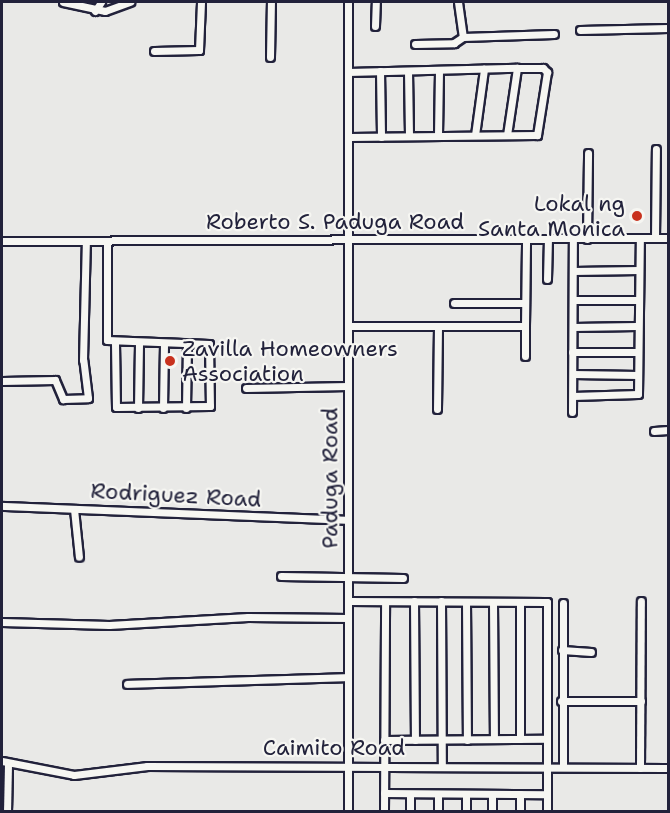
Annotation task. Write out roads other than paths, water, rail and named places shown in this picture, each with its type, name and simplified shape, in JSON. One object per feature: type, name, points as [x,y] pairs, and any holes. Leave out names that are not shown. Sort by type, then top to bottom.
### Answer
[{"type":"street","points":[[63,2],[95,11],[107,11],[130,2]]},
{"type":"street","points":[[95,11],[101,2]]},
{"type":"street","points":[[154,51],[199,50],[201,2]]},
{"type":"street","points":[[270,57],[271,2]]},
{"type":"street","name":"Paduga Road","points":[[348,2],[350,240],[348,812]]},
{"type":"street","points":[[375,26],[376,2]]},
{"type":"street","points":[[458,2],[463,37]]},
{"type":"street","points":[[580,30],[669,28]]},
{"type":"street","points":[[415,44],[454,43],[463,37],[554,34]]},
{"type":"street","points":[[348,72],[517,68],[547,70],[539,133],[348,137]]},
{"type":"street","points":[[507,135],[517,68]]},
{"type":"street","points":[[475,135],[484,69]]},
{"type":"street","points":[[438,135],[439,70]]},
{"type":"street","points":[[380,71],[381,137]]},
{"type":"street","points":[[408,71],[409,135]]},
{"type":"street","points":[[655,238],[656,149]]},
{"type":"street","points":[[586,239],[588,153]]},
{"type":"street","points":[[573,396],[636,396],[640,238]]},
{"type":"street","name":"Roberto S. Paduga Road","points":[[2,241],[669,238]]},
{"type":"street","points":[[525,356],[526,239]]},
{"type":"street","points":[[547,279],[548,239]]},
{"type":"street","points":[[572,412],[573,239]]},
{"type":"street","points":[[2,381],[56,380],[63,399],[88,398],[83,360],[86,241]]},
{"type":"street","points":[[107,241],[106,337],[115,343],[211,345],[211,404],[186,408],[116,406],[115,343]]},
{"type":"street","points":[[573,271],[639,270]]},
{"type":"street","points":[[573,300],[637,300]]},
{"type":"street","points":[[454,303],[525,303]]},
{"type":"street","points":[[349,326],[525,327]]},
{"type":"street","points":[[573,327],[637,326]]},
{"type":"street","points":[[437,409],[438,327]]},
{"type":"street","points":[[138,408],[140,343]]},
{"type":"street","points":[[163,408],[164,343]]},
{"type":"street","points":[[186,408],[188,343]]},
{"type":"street","points":[[572,352],[637,352]]},
{"type":"street","points":[[573,374],[638,375]]},
{"type":"street","points":[[246,388],[348,386]]},
{"type":"street","points":[[654,431],[669,430]]},
{"type":"street","name":"Rodriguez Road","points":[[2,506],[348,520]]},
{"type":"street","points":[[74,509],[79,557]]},
{"type":"street","points":[[281,576],[348,574],[403,578]]},
{"type":"street","points":[[414,601],[415,740]]},
{"type":"street","points":[[441,601],[442,767]]},
{"type":"street","points":[[640,768],[641,601]]},
{"type":"street","points":[[348,602],[547,602],[547,812]]},
{"type":"street","points":[[384,812],[385,602]]},
{"type":"street","points":[[466,602],[467,740]]},
{"type":"street","points":[[493,602],[494,739]]},
{"type":"street","points":[[520,602],[520,739]]},
{"type":"street","points":[[562,767],[563,603]]},
{"type":"street","points":[[547,616],[563,621]]},
{"type":"street","points":[[2,621],[108,625],[248,617],[348,618]]},
{"type":"street","points":[[562,650],[591,652]]},
{"type":"street","points":[[127,684],[348,677]]},
{"type":"street","points":[[561,701],[640,701]]},
{"type":"street","points":[[384,740],[547,739]]},
{"type":"street","points":[[5,762],[7,812]]},
{"type":"street","name":"Caimito Road","points":[[5,762],[74,775],[142,766],[669,768]]},
{"type":"street","points":[[384,793],[547,794]]},
{"type":"street","points":[[410,794],[410,812]]},
{"type":"street","points":[[438,794],[438,812]]},
{"type":"street","points":[[466,794],[466,812]]},
{"type":"street","points":[[492,794],[492,812]]},
{"type":"street","points":[[520,794],[520,812]]},
{"type":"place","name":"Lokal ng Santa Monica","points":[[637,216]]},
{"type":"place","name":"Zavilla Homeowners Association","points":[[170,361]]}]
